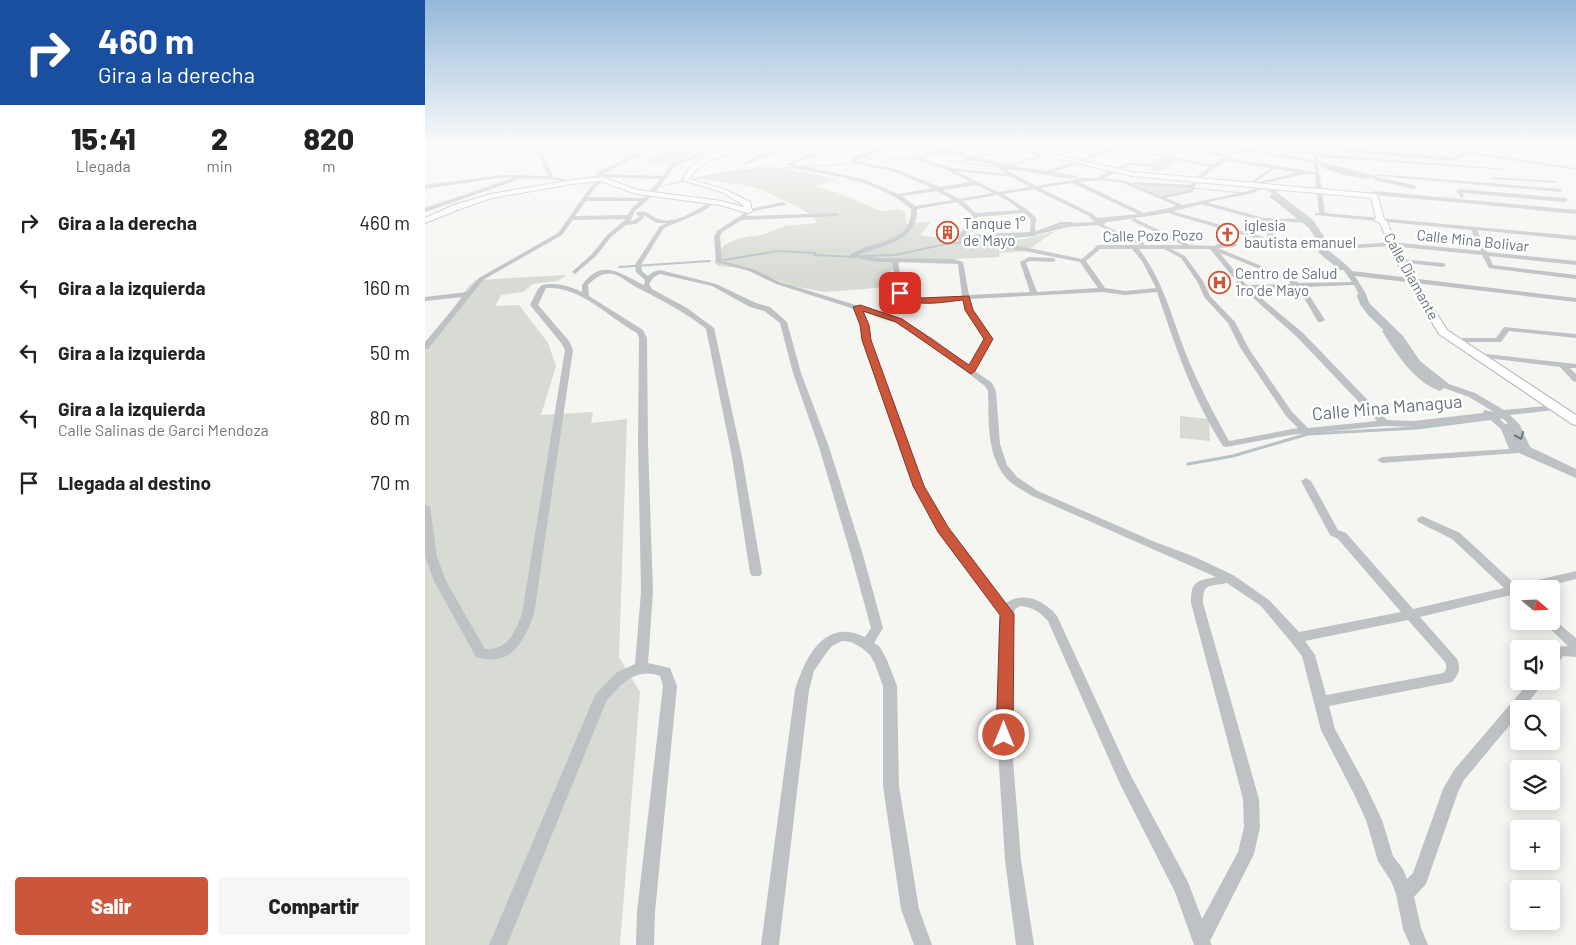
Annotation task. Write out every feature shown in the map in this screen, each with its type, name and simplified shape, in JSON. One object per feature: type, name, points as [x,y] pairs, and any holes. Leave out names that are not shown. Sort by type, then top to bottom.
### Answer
[{"type":"street","points":[[425,210],[485,189]]},
{"type":"street","points":[[443,204],[531,189]]},
{"type":"street","points":[[425,347],[481,279],[560,234],[592,189]]},
{"type":"street","points":[[629,189],[636,192],[713,202],[748,211],[783,204]]},
{"type":"street","points":[[575,272],[594,255],[609,236],[629,218],[633,210],[643,199],[655,189]]},
{"type":"street","points":[[714,189],[730,194],[747,204],[748,211]]},
{"type":"street","points":[[878,189],[895,196],[914,208],[1028,189]]},
{"type":"street","points":[[895,196],[936,189]]},
{"type":"street","points":[[937,189],[958,200],[973,211],[975,215]]},
{"type":"street","points":[[988,189],[1025,211],[1034,220],[1032,230],[1035,233]]},
{"type":"street","points":[[1037,189],[1091,215],[1096,222],[1139,243],[1152,247]]},
{"type":"street","points":[[1090,189],[1143,214]]},
{"type":"street","points":[[1142,189],[1181,206]]},
{"type":"street","points":[[1162,197],[1191,191],[1192,189]]},
{"type":"street","points":[[1096,222],[1170,209],[1248,189]]},
{"type":"street","points":[[1264,189],[1306,218],[1323,238],[1320,249]]},
{"type":"street","points":[[1296,189],[1573,211]]},
{"type":"street","name":"Calle Diamante","points":[[1373,189],[1379,219],[1383,222],[1391,244],[1443,332],[1576,421]]},
{"type":"street","points":[[1548,189],[1560,190],[1576,219]]},
{"type":"street","points":[[1318,191],[1322,215]]},
{"type":"street","points":[[1461,196],[1459,191],[1565,200]]},
{"type":"street","points":[[425,221],[465,204],[491,196]]},
{"type":"street","points":[[585,199],[643,199]]},
{"type":"street","points":[[713,202],[700,211],[663,227],[637,265],[639,272],[649,284],[705,324],[713,333],[737,458],[756,573]]},
{"type":"street","points":[[1201,202],[1261,219],[1271,220],[1322,215],[1576,238]]},
{"type":"street","points":[[914,208],[915,216],[908,230],[903,235],[870,251],[853,255],[855,257],[895,260],[958,261],[961,263],[969,310],[989,339],[971,371]]},
{"type":"street","name":"Calle Mina Bolivar","points":[[1170,209],[1173,212],[1269,240],[1320,249],[1391,244],[1576,263]]},
{"type":"street","points":[[748,211],[720,231],[717,237],[719,262],[751,270],[779,283],[899,320],[989,385],[992,391],[995,444],[1002,466],[1013,479],[1034,492],[1229,578],[1265,603],[1296,638],[1308,655],[1328,730],[1360,789],[1374,820],[1386,861],[1397,875],[1405,894],[1412,929],[1419,945]]},
{"type":"street","points":[[975,215],[1025,211]]},
{"type":"street","points":[[623,224],[635,223],[642,217],[639,213],[645,214],[659,222],[681,219]]},
{"type":"street","points":[[740,218],[837,214]]},
{"type":"street","points":[[961,237],[1035,233],[1068,225],[1133,220],[1143,214]]},
{"type":"street","points":[[975,215],[961,237],[961,243],[1019,248],[1083,261]]},
{"type":"street","points":[[573,218],[629,218]]},
{"type":"street","points":[[1133,220],[1179,242],[1195,247]]},
{"type":"street","points":[[1269,240],[1271,220]]},
{"type":"street","points":[[1473,228],[1491,267],[1576,277]]},
{"type":"street","points":[[1211,246],[1234,245]]},
{"type":"street","points":[[1211,246],[1244,287],[1300,335],[1383,423]]},
{"type":"street","name":"Calle Pozo Pozo","points":[[1083,261],[1097,247],[1165,248],[1211,246],[1275,272],[1298,285],[1306,294],[1321,320]]},
{"type":"street","points":[[895,260],[900,293],[908,298],[921,300],[1103,290],[1125,293],[1160,290],[1145,261],[1134,247]]},
{"type":"street","points":[[1165,248],[1183,257],[1200,281],[1207,297],[1231,322],[1245,349],[1289,414],[1305,430]]},
{"type":"street","points":[[1320,249],[1350,274],[1363,294],[1366,304],[1400,338],[1417,363],[1446,386],[1472,395],[1501,412],[1515,425],[1526,450],[1576,473]]},
{"type":"street","points":[[1320,249],[1351,284],[1357,293],[1360,304],[1389,333],[1403,358],[1429,382],[1469,400],[1489,414],[1505,428],[1515,448],[1515,451],[1511,452],[1382,460]]},
{"type":"street","points":[[1034,294],[1023,262],[1029,259],[1083,261]]},
{"type":"street","points":[[1399,260],[1443,265]]},
{"type":"street","points":[[1083,261],[1083,265],[1103,290]]},
{"type":"street","points":[[586,296],[585,286],[588,281],[605,272],[618,274],[638,285],[649,284]]},
{"type":"street","points":[[649,284],[652,275],[660,272],[714,285],[767,309],[783,322],[797,373],[823,447],[854,546],[877,628],[867,644]]},
{"type":"street","points":[[1350,274],[1410,279],[1576,300]]},
{"type":"street","points":[[425,507],[431,557],[440,582],[481,653],[488,656],[501,653],[519,638],[528,614],[561,415],[560,402],[569,350],[566,343],[534,305],[541,289],[550,284],[586,296],[640,332],[643,338],[643,444],[647,592],[641,668]]},
{"type":"street","points":[[1244,287],[1351,284]]},
{"type":"street","name":"Calle Mina Managua","points":[[1160,290],[1192,380],[1220,430],[1224,442],[1229,444],[1305,430],[1383,423],[1413,424],[1554,407]]},
{"type":"street","points":[[425,299],[468,294]]},
{"type":"street","points":[[857,307],[865,325],[866,340],[918,486],[943,529],[1007,614]]},
{"type":"street","points":[[1456,340],[1498,340],[1507,329],[1576,336]]},
{"type":"street","points":[[1480,355],[1576,366]]},
{"type":"street","points":[[1562,364],[1576,379]]},
{"type":"street","points":[[1306,481],[1334,532],[1342,536],[1450,660],[1453,666],[1452,673],[1447,678],[1321,702]]},
{"type":"street","points":[[1422,520],[1456,536],[1510,586]]},
{"type":"street","points":[[1558,580],[1576,575]]},
{"type":"street","points":[[1202,942],[1246,854],[1252,827],[1251,799],[1197,603],[1197,590],[1202,584],[1229,578]]},
{"type":"street","points":[[1296,638],[1510,593]]},
{"type":"street","points":[[1025,945],[1013,860],[1004,735],[1007,614],[1011,606],[1018,601],[1029,602],[1046,610],[1053,618],[1125,779],[1182,888],[1202,942]]},
{"type":"street","points":[[1559,630],[1576,646]]},
{"type":"street","points":[[770,945],[802,690],[808,670],[827,642],[841,636],[853,637],[867,644],[875,651],[890,686],[891,786],[910,909],[923,945]]},
{"type":"street","points":[[1560,650],[1576,652]]},
{"type":"street","points":[[498,945],[600,698],[613,682],[627,672],[641,668],[655,668],[665,672],[670,686],[646,912],[645,945]]},
{"type":"street","points":[[1405,894],[1420,878],[1451,789],[1459,775],[1530,690]]},
{"type":"shaded area","points":[[759,189],[824,189],[881,211],[899,209],[905,212],[906,224],[932,221],[920,235],[961,242],[1024,239],[1055,231],[1027,251],[1000,253],[999,257],[902,261],[886,275],[888,287],[825,292],[793,286],[744,268],[718,266],[714,262],[724,245],[740,238],[761,235],[786,226],[817,223],[814,217],[800,208]]},
{"type":"shaded area","points":[[1146,189],[1189,189],[1188,191],[1162,196]]},
{"type":"shaded area","points":[[567,275],[557,281],[533,284],[523,292],[501,295],[495,306],[519,305],[548,343],[556,366],[541,415],[593,412],[591,423],[627,419],[619,657],[640,692],[620,945],[425,945],[425,349],[467,288],[476,280]]},
{"type":"shaded area","points":[[1180,416],[1209,419],[1210,441],[1180,438]]},
{"type":"waterway","points":[[1203,189],[1245,193]]},
{"type":"waterway","points":[[1379,195],[1458,202]]},
{"type":"waterway","points":[[1272,196],[1312,227],[1319,239],[1321,252],[1343,268]]},
{"type":"waterway","points":[[1171,211],[1215,200]]},
{"type":"waterway","points":[[1562,210],[1576,210]]},
{"type":"waterway","points":[[1102,222],[1171,211]]},
{"type":"waterway","points":[[1037,232],[1061,223],[1072,223]]},
{"type":"waterway","points":[[863,256],[895,255],[946,244],[1034,235]]},
{"type":"waterway","points":[[724,260],[778,251],[854,257]]},
{"type":"waterway","points":[[619,267],[710,261]]},
{"type":"waterway","points":[[1361,296],[1371,313],[1395,336],[1404,353],[1423,371]]},
{"type":"waterway","points":[[1188,464],[1233,456],[1308,434],[1417,428],[1502,417]]},
{"type":"waterway","points":[[1510,425],[1523,451],[1576,475]]},
{"type":"place","name":"Tanque 1° de Mayo","points":[[947,232]]},
{"type":"place","name":"iglesia bautista emanuel","points":[[1228,234]]},
{"type":"place","name":"Centro de Salud 1ro de Mayo","points":[[1219,282]]},
{"type":"route","points":[[900,293],[908,298],[921,300],[966,298],[969,310],[989,339],[971,371],[899,320],[857,307],[865,325],[866,340],[918,486],[943,529],[1007,614],[1005,622],[1004,735]]}]
